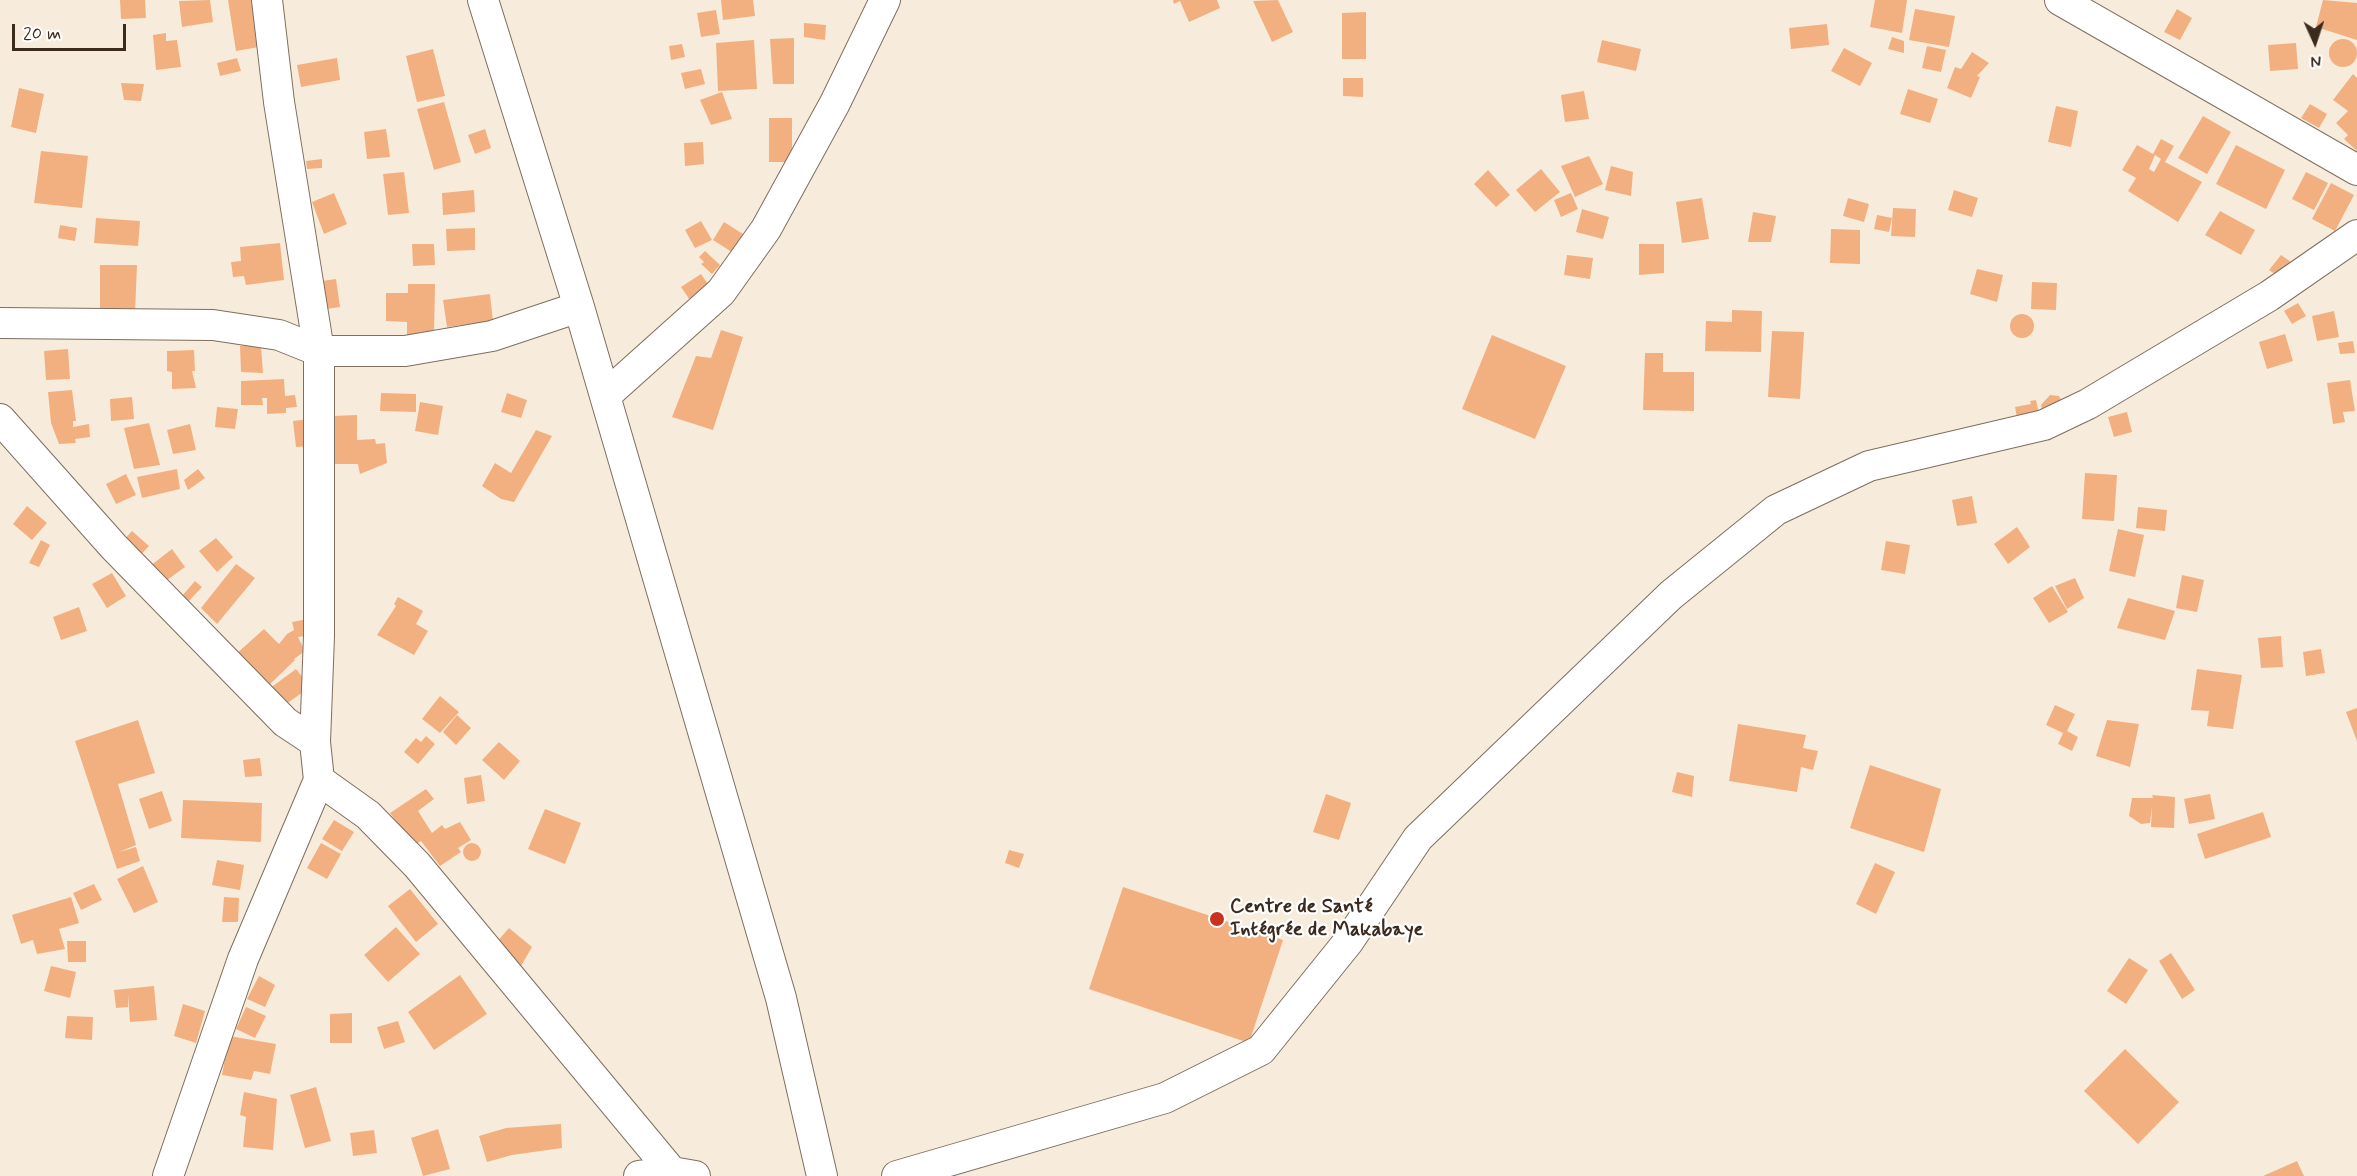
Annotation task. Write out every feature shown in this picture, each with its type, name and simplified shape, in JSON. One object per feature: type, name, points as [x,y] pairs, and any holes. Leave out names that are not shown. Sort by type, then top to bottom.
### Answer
[{"type":"street","points":[[168,1176],[243,959],[319,780],[315,742],[319,636],[319,351],[279,102],[267,0]]},
{"type":"street","points":[[483,0],[579,307],[781,998],[822,1176]]},
{"type":"street","points":[[605,396],[721,292],[759,238],[835,103],[885,0]]},
{"type":"street","points":[[2060,0],[2357,170]]},
{"type":"street","points":[[897,1176],[1165,1098],[1261,1050],[1348,942],[1418,838],[1671,595],[1776,510],[1869,466],[2044,425],[2088,404],[2269,296],[2357,235]]},
{"type":"street","points":[[0,323],[213,325],[279,335],[319,351],[405,351],[492,336],[579,307]]},
{"type":"street","points":[[0,419],[139,573],[285,723],[315,742]]},
{"type":"street","points":[[319,780],[368,815],[417,865],[683,1174]]},
{"type":"street","points":[[639,1176],[683,1174]]},
{"type":"building","points":[[120,0],[145,0],[146,18],[121,19]]},
{"type":"building","points":[[210,0],[213,22],[182,27],[179,1]]},
{"type":"building","points":[[228,0],[251,0],[259,47],[236,51]]},
{"type":"building","points":[[721,0],[753,0],[755,16],[723,20]]},
{"type":"building","points":[[1173,0],[1217,0],[1220,8],[1189,22],[1180,1],[1174,4]]},
{"type":"building","points":[[1278,0],[1293,32],[1272,42],[1253,1]]},
{"type":"building","points":[[1875,0],[1907,0],[1902,33],[1870,27]]},
{"type":"building","points":[[2323,0],[2357,3],[2357,40],[2316,27]]},
{"type":"building","points":[[1915,9],[1955,16],[1949,47],[1909,40]]},
{"type":"building","points":[[2177,9],[2192,18],[2180,40],[2164,32]]},
{"type":"building","points":[[716,10],[720,34],[701,37],[697,13]]},
{"type":"building","points":[[1366,12],[1366,59],[1342,59],[1342,13]]},
{"type":"building","points":[[804,23],[826,25],[825,40],[804,37]]},
{"type":"building","points":[[1827,24],[1829,45],[1791,49],[1789,28]]},
{"type":"building","points":[[166,33],[166,41],[177,40],[181,67],[156,70],[153,35]]},
{"type":"building","points":[[1892,37],[1904,41],[1904,53],[1888,49]]},
{"type":"building","points":[[794,38],[794,84],[773,84],[770,39]]},
{"type":"building","points":[[2343,39],[2353,43],[2357,53],[2353,63],[2343,67],[2333,63],[2329,53],[2333,43]]},
{"type":"building","points":[[754,40],[757,89],[718,91],[716,43]]},
{"type":"building","points":[[1602,40],[1641,49],[1636,71],[1597,62]]},
{"type":"building","points":[[2296,43],[2298,69],[2270,71],[2268,45]]},
{"type":"building","points":[[682,44],[685,57],[671,60],[669,46]]},
{"type":"building","points":[[1927,46],[1946,50],[1941,72],[1922,68]]},
{"type":"building","points":[[1844,48],[1872,63],[1860,86],[1831,71]]},
{"type":"building","points":[[433,49],[445,96],[417,102],[406,56]]},
{"type":"building","points":[[1972,52],[1989,63],[1977,76],[1980,77],[1971,98],[1947,88],[1955,67],[1961,69]]},
{"type":"building","points":[[237,58],[241,71],[220,76],[217,63]]},
{"type":"building","points":[[337,58],[340,80],[301,87],[297,65]]},
{"type":"building","points":[[701,69],[705,84],[685,89],[681,73]]},
{"type":"building","points":[[2353,74],[2357,78],[2357,151],[2344,139],[2348,135],[2336,123],[2348,111],[2333,100]]},
{"type":"building","points":[[1343,78],[1363,78],[1363,97],[1343,96]]},
{"type":"building","points":[[121,83],[144,84],[141,101],[124,100]]},
{"type":"building","points":[[19,88],[44,94],[36,133],[11,127]]},
{"type":"building","points":[[1908,89],[1938,99],[1930,123],[1900,114]]},
{"type":"building","points":[[1584,91],[1589,119],[1565,122],[1561,95]]},
{"type":"building","points":[[722,92],[732,119],[711,125],[700,100]]},
{"type":"building","points":[[444,102],[461,162],[434,170],[417,109]]},
{"type":"building","points":[[2310,104],[2327,114],[2319,128],[2301,118]]},
{"type":"building","points":[[2056,106],[2078,111],[2071,147],[2048,142]]},
{"type":"building","points":[[2203,116],[2231,132],[2207,174],[2178,158]]},
{"type":"building","points":[[769,118],[792,118],[792,162],[769,162]]},
{"type":"building","points":[[386,129],[390,157],[367,159],[364,132]]},
{"type":"building","points":[[485,129],[491,148],[475,154],[468,135]]},
{"type":"building","points":[[2161,139],[2174,146],[2165,162],[2202,182],[2178,222],[2128,191],[2136,178],[2122,170],[2137,145],[2153,154]],"holes":[[[2155,155],[2161,159],[2154,172],[2149,169]]]},
{"type":"building","points":[[703,142],[704,164],[685,166],[684,143]]},
{"type":"building","points":[[2236,145],[2285,170],[2266,209],[2216,184]]},
{"type":"building","points":[[41,151],[88,156],[82,208],[34,203]]},
{"type":"building","points":[[1589,156],[1603,184],[1575,197],[1561,166]]},
{"type":"building","points":[[322,159],[322,168],[307,169],[306,161]]},
{"type":"building","points":[[1611,166],[1633,172],[1631,196],[1605,190]]},
{"type":"building","points":[[1541,169],[1560,192],[1535,212],[1516,190]]},
{"type":"building","points":[[1488,170],[1510,195],[1496,207],[1474,184]]},
{"type":"building","points":[[404,172],[409,213],[388,215],[383,174]]},
{"type":"building","points":[[2306,172],[2328,183],[2314,210],[2292,199]]},
{"type":"building","points":[[2331,183],[2354,195],[2335,231],[2312,219]]},
{"type":"building","points":[[474,190],[475,212],[443,215],[442,193]]},
{"type":"building","points":[[1954,190],[1978,198],[1972,217],[1948,210]]},
{"type":"building","points":[[334,193],[347,224],[324,234],[312,202]]},
{"type":"building","points":[[1571,193],[1578,209],[1561,217],[1554,200]]},
{"type":"building","points":[[1702,198],[1709,239],[1682,243],[1676,202]]},
{"type":"building","points":[[1848,198],[1869,204],[1864,222],[1843,216]]},
{"type":"building","points":[[1893,208],[1916,209],[1915,237],[1891,236]]},
{"type":"building","points":[[1582,209],[1609,217],[1603,239],[1576,232]]},
{"type":"building","points":[[2220,211],[2255,230],[2241,255],[2205,235]]},
{"type":"building","points":[[1753,212],[1776,216],[1771,242],[1748,242]]},
{"type":"building","points":[[1877,215],[1892,218],[1889,232],[1874,229]]},
{"type":"building","points":[[96,218],[140,221],[138,246],[94,243]]},
{"type":"building","points":[[701,221],[712,240],[695,248],[685,230]]},
{"type":"building","points":[[724,222],[746,236],[735,254],[713,240]]},
{"type":"building","points":[[60,225],[77,228],[75,241],[58,238]]},
{"type":"building","points":[[475,228],[475,250],[447,251],[446,229]]},
{"type":"building","points":[[1831,229],[1860,230],[1860,264],[1830,263]]},
{"type":"building","points":[[280,243],[284,280],[246,285],[244,276],[233,277],[231,262],[241,261],[240,247]]},
{"type":"building","points":[[412,244],[434,244],[435,265],[413,266]]},
{"type":"building","points":[[1639,244],[1664,244],[1664,273],[1639,275]]},
{"type":"building","points":[[705,251],[720,265],[712,274],[701,264],[704,262],[699,257]]},
{"type":"building","points":[[1567,255],[1593,258],[1590,279],[1564,275]]},
{"type":"building","points":[[2281,255],[2294,264],[2284,280],[2269,270]]},
{"type":"building","points":[[100,265],[137,265],[135,314],[100,313]]},
{"type":"building","points":[[1977,269],[2003,275],[1997,302],[1970,294]]},
{"type":"building","points":[[701,274],[714,293],[694,306],[681,287]]},
{"type":"building","points":[[336,279],[340,307],[320,310],[315,282]]},
{"type":"building","points":[[2032,282],[2057,283],[2056,310],[2031,309]]},
{"type":"building","points":[[408,284],[435,284],[434,335],[407,335],[407,322],[386,321],[386,293],[408,293]]},
{"type":"building","points":[[490,294],[493,321],[447,327],[443,300]]},
{"type":"building","points":[[2298,303],[2306,316],[2292,324],[2284,311]]},
{"type":"building","points":[[1732,310],[1762,311],[1761,352],[1705,351],[1706,321],[1732,322]]},
{"type":"building","points":[[2334,311],[2339,337],[2317,341],[2312,316]]},
{"type":"building","points":[[2022,314],[2030,318],[2034,326],[2030,334],[2022,338],[2014,334],[2010,326],[2014,318]]},
{"type":"building","points":[[721,330],[743,337],[713,430],[672,417],[696,356],[711,358]]},
{"type":"building","points":[[1772,331],[1804,332],[1800,399],[1768,397]]},
{"type":"building","points":[[2285,334],[2293,361],[2267,369],[2259,342]]},
{"type":"building","points":[[1492,335],[1566,366],[1535,439],[1462,409]]},
{"type":"building","points":[[2353,341],[2355,353],[2340,354],[2338,343]]},
{"type":"building","points":[[240,346],[261,346],[263,373],[241,372]]},
{"type":"building","points":[[68,349],[70,379],[46,380],[44,351]]},
{"type":"building","points":[[194,350],[195,371],[192,371],[196,388],[172,389],[172,372],[167,371],[167,351]]},
{"type":"building","points":[[1645,353],[1663,353],[1663,372],[1694,372],[1694,411],[1643,410]]},
{"type":"building","points":[[284,379],[285,396],[295,395],[297,407],[286,408],[286,413],[267,414],[267,398],[262,398],[263,405],[241,405],[241,381]]},
{"type":"building","points":[[2350,380],[2355,411],[2343,412],[2345,422],[2333,424],[2327,383]]},
{"type":"building","points":[[72,390],[76,421],[73,421],[73,427],[89,424],[90,437],[75,439],[76,443],[59,444],[51,423],[48,392]]},
{"type":"building","points":[[381,393],[416,394],[416,412],[380,411]]},
{"type":"building","points":[[507,393],[527,400],[521,418],[501,412]]},
{"type":"building","points":[[2050,395],[2059,396],[2063,403],[2043,413],[2041,405]]},
{"type":"building","points":[[132,397],[134,419],[111,421],[110,399]]},
{"type":"building","points":[[2036,400],[2039,413],[2017,418],[2015,407],[2031,404],[2030,401]]},
{"type":"building","points":[[420,402],[443,406],[438,435],[415,431]]},
{"type":"building","points":[[217,407],[238,409],[235,429],[215,427]]},
{"type":"building","points":[[2127,412],[2132,432],[2114,437],[2108,417]]},
{"type":"building","points":[[357,415],[357,440],[375,439],[376,444],[385,443],[387,463],[360,474],[358,464],[334,464],[333,416]]},
{"type":"building","points":[[310,419],[313,446],[296,447],[293,421]]},
{"type":"building","points":[[149,423],[160,465],[134,469],[124,428]]},
{"type":"building","points":[[190,424],[196,450],[173,454],[167,430]]},
{"type":"building","points":[[536,430],[552,436],[514,502],[501,499],[482,486],[495,463],[511,473]]},
{"type":"building","points":[[177,469],[180,489],[142,498],[137,477]]},
{"type":"building","points":[[198,469],[205,478],[188,490],[184,480]]},
{"type":"building","points":[[2085,473],[2117,475],[2114,521],[2082,519]]},
{"type":"building","points":[[126,474],[136,495],[116,504],[106,484]]},
{"type":"building","points":[[1972,496],[1977,523],[1957,526],[1952,500]]},
{"type":"building","points":[[27,506],[47,523],[32,540],[13,524]]},
{"type":"building","points":[[2138,507],[2167,510],[2165,531],[2136,528]]},
{"type":"building","points":[[2017,527],[2030,547],[2008,564],[1994,544]]},
{"type":"building","points":[[2118,529],[2144,535],[2135,577],[2109,571]]},
{"type":"building","points":[[132,531],[149,546],[136,560],[119,545]]},
{"type":"building","points":[[216,538],[233,557],[217,572],[199,551]]},
{"type":"building","points":[[41,540],[50,545],[39,567],[29,563]]},
{"type":"building","points":[[1886,541],[1910,545],[1905,574],[1881,570]]},
{"type":"building","points":[[172,549],[185,567],[163,583],[150,566]]},
{"type":"building","points":[[236,564],[255,578],[217,624],[201,608]]},
{"type":"building","points":[[112,573],[126,596],[107,608],[92,584]]},
{"type":"building","points":[[2182,575],[2204,580],[2197,612],[2176,608]]},
{"type":"building","points":[[2075,578],[2084,598],[2067,609],[2055,586]]},
{"type":"building","points":[[195,581],[202,587],[188,602],[182,596]]},
{"type":"building","points":[[2052,586],[2068,612],[2049,623],[2033,598]]},
{"type":"building","points":[[398,597],[423,611],[416,624],[428,631],[414,655],[377,635],[396,606],[394,604]]},
{"type":"building","points":[[2128,598],[2175,611],[2165,640],[2117,628]]},
{"type":"building","points":[[79,607],[87,631],[61,640],[53,617]]},
{"type":"building","points":[[308,619],[311,635],[298,637],[305,651],[267,687],[235,655],[264,629],[279,644],[287,634],[294,630],[292,622]]},
{"type":"building","points":[[2281,636],[2283,667],[2261,668],[2258,638]]},
{"type":"building","points":[[2321,649],[2325,673],[2306,676],[2303,652]]},
{"type":"building","points":[[296,669],[310,687],[282,707],[269,689]]},
{"type":"building","points":[[2197,669],[2242,675],[2233,729],[2207,726],[2209,711],[2191,710]]},
{"type":"building","points":[[440,696],[459,712],[440,733],[422,719]]},
{"type":"building","points":[[2055,705],[2075,714],[2067,731],[2078,737],[2072,751],[2058,744],[2063,733],[2046,725]]},
{"type":"building","points":[[2357,708],[2357,741],[2346,712]]},
{"type":"building","points":[[457,715],[471,728],[456,745],[443,732]]},
{"type":"building","points":[[138,720],[155,773],[118,784],[136,845],[119,852],[136,847],[140,861],[117,869],[75,741]]},
{"type":"building","points":[[2107,720],[2139,724],[2130,767],[2096,756]]},
{"type":"building","points":[[1738,724],[1806,735],[1803,748],[1818,751],[1813,770],[1801,767],[1797,792],[1729,781]]},
{"type":"building","points":[[426,736],[435,744],[418,764],[404,752],[416,738],[421,742]]},
{"type":"building","points":[[499,742],[520,761],[504,780],[482,760]]},
{"type":"building","points":[[260,758],[262,776],[245,777],[243,760]]},
{"type":"building","points":[[1870,765],[1941,789],[1924,852],[1850,828]]},
{"type":"building","points":[[1677,772],[1694,776],[1692,797],[1672,792]]},
{"type":"building","points":[[481,775],[485,801],[467,804],[464,778]]},
{"type":"building","points":[[426,789],[434,799],[418,811],[432,833],[442,825],[445,829],[460,822],[471,840],[458,848],[461,852],[440,866],[421,841],[414,845],[390,813]]},
{"type":"building","points":[[162,791],[172,821],[149,829],[139,799]]},
{"type":"building","points":[[1326,794],[1351,803],[1339,840],[1313,832]]},
{"type":"building","points":[[2210,794],[2215,819],[2189,824],[2184,799]]},
{"type":"building","points":[[2152,795],[2175,797],[2174,828],[2151,827],[2152,806],[2150,823],[2141,824],[2129,816],[2132,798],[2153,798]]},
{"type":"building","points":[[183,800],[262,803],[261,842],[181,838]]},
{"type":"building","points":[[545,809],[581,823],[565,864],[528,849]]},
{"type":"building","points":[[2263,812],[2271,837],[2205,859],[2197,834]]},
{"type":"building","points":[[334,820],[354,832],[342,851],[322,839]]},
{"type":"building","points":[[321,843],[341,854],[327,879],[307,868]]},
{"type":"building","points":[[472,843],[478,846],[481,852],[478,858],[472,861],[466,858],[463,852],[466,846]]},
{"type":"building","points":[[1009,850],[1024,854],[1019,868],[1005,863]]},
{"type":"building","points":[[217,860],[244,865],[240,890],[212,885]]},
{"type":"building","points":[[1875,863],[1895,872],[1876,914],[1856,904]]},
{"type":"building","points":[[143,866],[158,902],[134,913],[117,879]]},
{"type":"building","points":[[94,884],[102,900],[81,910],[73,893]]},
{"type":"building","points":[[1123,887],[1283,940],[1249,1043],[1089,989]]},
{"type":"building","points":[[410,889],[438,924],[416,942],[388,906]]},
{"type":"building","points":[[71,897],[79,923],[59,929],[65,949],[37,954],[33,940],[21,944],[12,915]]},
{"type":"building","points":[[224,897],[239,898],[238,922],[222,922]]},
{"type":"building","points":[[396,927],[420,954],[388,982],[364,955]]},
{"type":"building","points":[[509,928],[532,947],[517,973],[495,944]]},
{"type":"building","points":[[67,941],[86,941],[86,962],[68,962]]},
{"type":"building","points":[[2171,953],[2195,990],[2182,999],[2159,961]]},
{"type":"building","points":[[2129,958],[2148,970],[2126,1004],[2107,991]]},
{"type":"building","points":[[51,966],[76,972],[70,998],[44,991]]},
{"type":"building","points":[[460,975],[487,1014],[434,1050],[408,1012]]},
{"type":"building","points":[[259,976],[275,985],[265,1007],[247,999]]},
{"type":"building","points":[[154,986],[157,1020],[130,1022],[128,995],[128,1007],[116,1008],[114,990]]},
{"type":"building","points":[[183,1004],[205,1011],[196,1043],[174,1036]]},
{"type":"building","points":[[246,1007],[266,1016],[255,1038],[236,1029]]},
{"type":"building","points":[[352,1013],[352,1043],[330,1043],[330,1014]]},
{"type":"building","points":[[67,1016],[93,1017],[92,1040],[65,1038]]},
{"type":"building","points":[[398,1021],[405,1042],[384,1049],[377,1027]]},
{"type":"building","points":[[229,1036],[276,1044],[270,1074],[254,1071],[251,1080],[222,1075]]},
{"type":"building","points":[[2125,1049],[2179,1102],[2138,1144],[2084,1091]]},
{"type":"building","points":[[316,1087],[331,1141],[305,1148],[290,1095]]},
{"type":"building","points":[[244,1092],[277,1099],[273,1150],[243,1147],[246,1117],[240,1115]]},
{"type":"building","points":[[561,1124],[562,1148],[512,1155],[487,1162],[479,1136],[506,1128]]},
{"type":"building","points":[[438,1129],[450,1169],[423,1176],[411,1138]]},
{"type":"building","points":[[374,1130],[377,1153],[353,1156],[350,1133]]},
{"type":"building","points":[[2297,1161],[2304,1176],[2263,1176]]},
{"type":"place","name":"Centre de Santé Intégrée de Makabaye","points":[[1217,919]]}]
